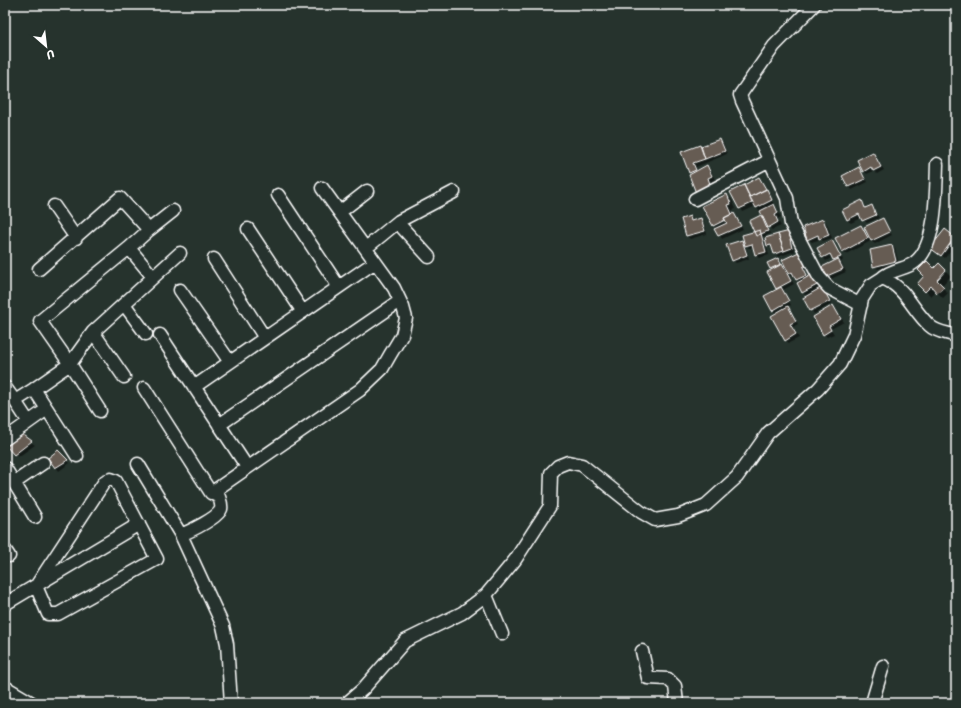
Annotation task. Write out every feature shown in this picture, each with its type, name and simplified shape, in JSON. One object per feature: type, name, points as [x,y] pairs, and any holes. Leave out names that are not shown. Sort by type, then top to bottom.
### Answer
[{"type":"street","points":[[814,5],[774,46],[740,95],[768,160],[787,198],[791,224],[824,284],[861,305]]},
{"type":"street","points":[[695,199],[768,160]]},
{"type":"street","points":[[347,703],[363,689],[405,640],[414,634],[437,626],[462,613],[486,595],[515,560],[550,506],[551,473],[558,466],[568,462],[582,465],[641,512],[655,520],[678,516],[706,505],[737,477],[768,433],[818,389],[840,364],[854,335],[862,299],[871,286],[891,271],[914,263],[919,259],[935,222],[937,164]]},
{"type":"street","points":[[211,493],[360,390],[382,369],[402,335],[405,327],[406,318],[400,301],[366,248],[322,188]]},
{"type":"street","points":[[340,212],[367,191]]},
{"type":"street","points":[[366,248],[416,211],[454,192]]},
{"type":"street","points":[[278,195],[339,287]]},
{"type":"street","points":[[39,269],[120,198],[149,230]]},
{"type":"street","points":[[54,206],[76,238]]},
{"type":"street","points":[[100,411],[40,321],[173,211]]},
{"type":"street","points":[[398,223],[429,257]]},
{"type":"street","points":[[248,229],[303,312]]},
{"type":"street","points":[[129,248],[153,277]]},
{"type":"street","points":[[15,401],[70,364],[93,332],[180,253]]},
{"type":"street","points":[[214,259],[266,338]]},
{"type":"street","points":[[194,387],[375,262]]},
{"type":"street","points":[[882,278],[890,281],[912,302],[930,327],[956,336]]},
{"type":"street","points":[[180,290],[230,362]]},
{"type":"street","points":[[219,425],[400,301]]},
{"type":"street","points":[[124,304],[146,334]]},
{"type":"street","points":[[93,332],[124,377]]},
{"type":"street","points":[[160,335],[247,467]]},
{"type":"street","points":[[5,387],[28,421]]},
{"type":"street","points":[[144,388],[211,493],[219,497],[221,510],[215,516],[181,535]]},
{"type":"street","points":[[34,389],[77,456]]},
{"type":"street","points":[[5,439],[28,421],[47,409]]},
{"type":"street","points":[[14,483],[43,463]]},
{"type":"street","points":[[138,464],[181,535],[223,626],[227,644],[231,703]]},
{"type":"street","points":[[5,468],[35,517]]},
{"type":"street","points":[[111,479],[116,481],[156,559],[53,616],[48,614],[36,586],[105,481],[111,479]]},
{"type":"street","points":[[5,604],[139,524]]},
{"type":"street","points":[[486,595],[502,634]]},
{"type":"street","points":[[642,651],[648,678],[668,680],[675,686],[677,703]]},
{"type":"street","points":[[872,703],[883,666]]},
{"type":"street","points":[[5,687],[32,703]]},
{"type":"building","points":[[720,139],[725,151],[705,159],[701,146]]},
{"type":"building","points":[[700,145],[705,159],[693,163],[696,170],[689,173],[681,152]]},
{"type":"building","points":[[873,152],[881,167],[873,171],[871,167],[863,172],[857,160]]},
{"type":"building","points":[[707,165],[712,176],[708,178],[711,187],[696,193],[689,175]]},
{"type":"building","points":[[859,167],[865,179],[848,187],[842,176]]},
{"type":"building","points":[[759,177],[766,189],[750,197],[744,185]]},
{"type":"building","points":[[744,185],[752,203],[739,209],[730,192]]},
{"type":"building","points":[[767,189],[772,200],[756,208],[750,197]]},
{"type":"building","points":[[727,194],[731,204],[728,205],[732,214],[724,218],[725,220],[713,226],[702,206]]},
{"type":"building","points":[[862,200],[865,208],[872,205],[876,215],[862,221],[859,214],[847,220],[842,210]]},
{"type":"building","points":[[774,204],[778,213],[775,215],[778,222],[768,228],[760,211]]},
{"type":"building","points":[[734,213],[741,226],[718,236],[714,229],[727,223],[724,218]]},
{"type":"building","points":[[761,215],[768,231],[756,236],[749,221]]},
{"type":"building","points":[[690,216],[691,221],[701,218],[705,231],[686,236],[681,219]]},
{"type":"building","points":[[883,218],[890,232],[871,241],[864,227]]},
{"type":"building","points":[[823,219],[829,235],[819,239],[818,235],[807,240],[803,227]]},
{"type":"building","points":[[861,225],[868,238],[842,252],[835,238]]},
{"type":"building","points":[[945,229],[955,237],[941,256],[930,248]]},
{"type":"building","points":[[760,230],[766,252],[755,255],[752,244],[745,246],[742,235]]},
{"type":"building","points":[[790,231],[792,248],[784,251],[778,234]]},
{"type":"building","points":[[778,234],[784,251],[774,254],[771,245],[767,246],[765,238]]},
{"type":"building","points":[[742,240],[747,255],[732,261],[726,245]]},
{"type":"building","points":[[832,240],[841,257],[833,260],[830,254],[822,258],[817,248]]},
{"type":"building","points":[[892,245],[896,261],[873,267],[870,250]]},
{"type":"building","points":[[801,251],[808,264],[803,267],[807,275],[796,280],[792,272],[789,274],[782,260]]},
{"type":"building","points":[[778,258],[781,264],[770,269],[767,263]]},
{"type":"building","points":[[838,259],[843,269],[827,276],[822,267]]},
{"type":"building","points":[[927,261],[934,268],[939,263],[946,270],[937,280],[944,287],[937,293],[931,286],[925,292],[917,284],[924,276],[918,270]]},
{"type":"building","points":[[782,264],[791,281],[776,289],[767,272]]},
{"type":"building","points":[[811,275],[817,285],[802,293],[797,283]]},
{"type":"building","points":[[781,287],[789,301],[772,311],[764,296]]},
{"type":"building","points":[[822,287],[830,301],[810,311],[803,298]]},
{"type":"building","points":[[833,305],[841,319],[829,326],[831,330],[823,335],[813,317]]},
{"type":"building","points":[[788,306],[796,321],[790,324],[796,334],[785,341],[771,316]]},
{"type":"building","points":[[17,430],[32,441],[14,455],[6,446]]},
{"type":"building","points":[[58,450],[68,460],[55,468],[48,458]]}]
